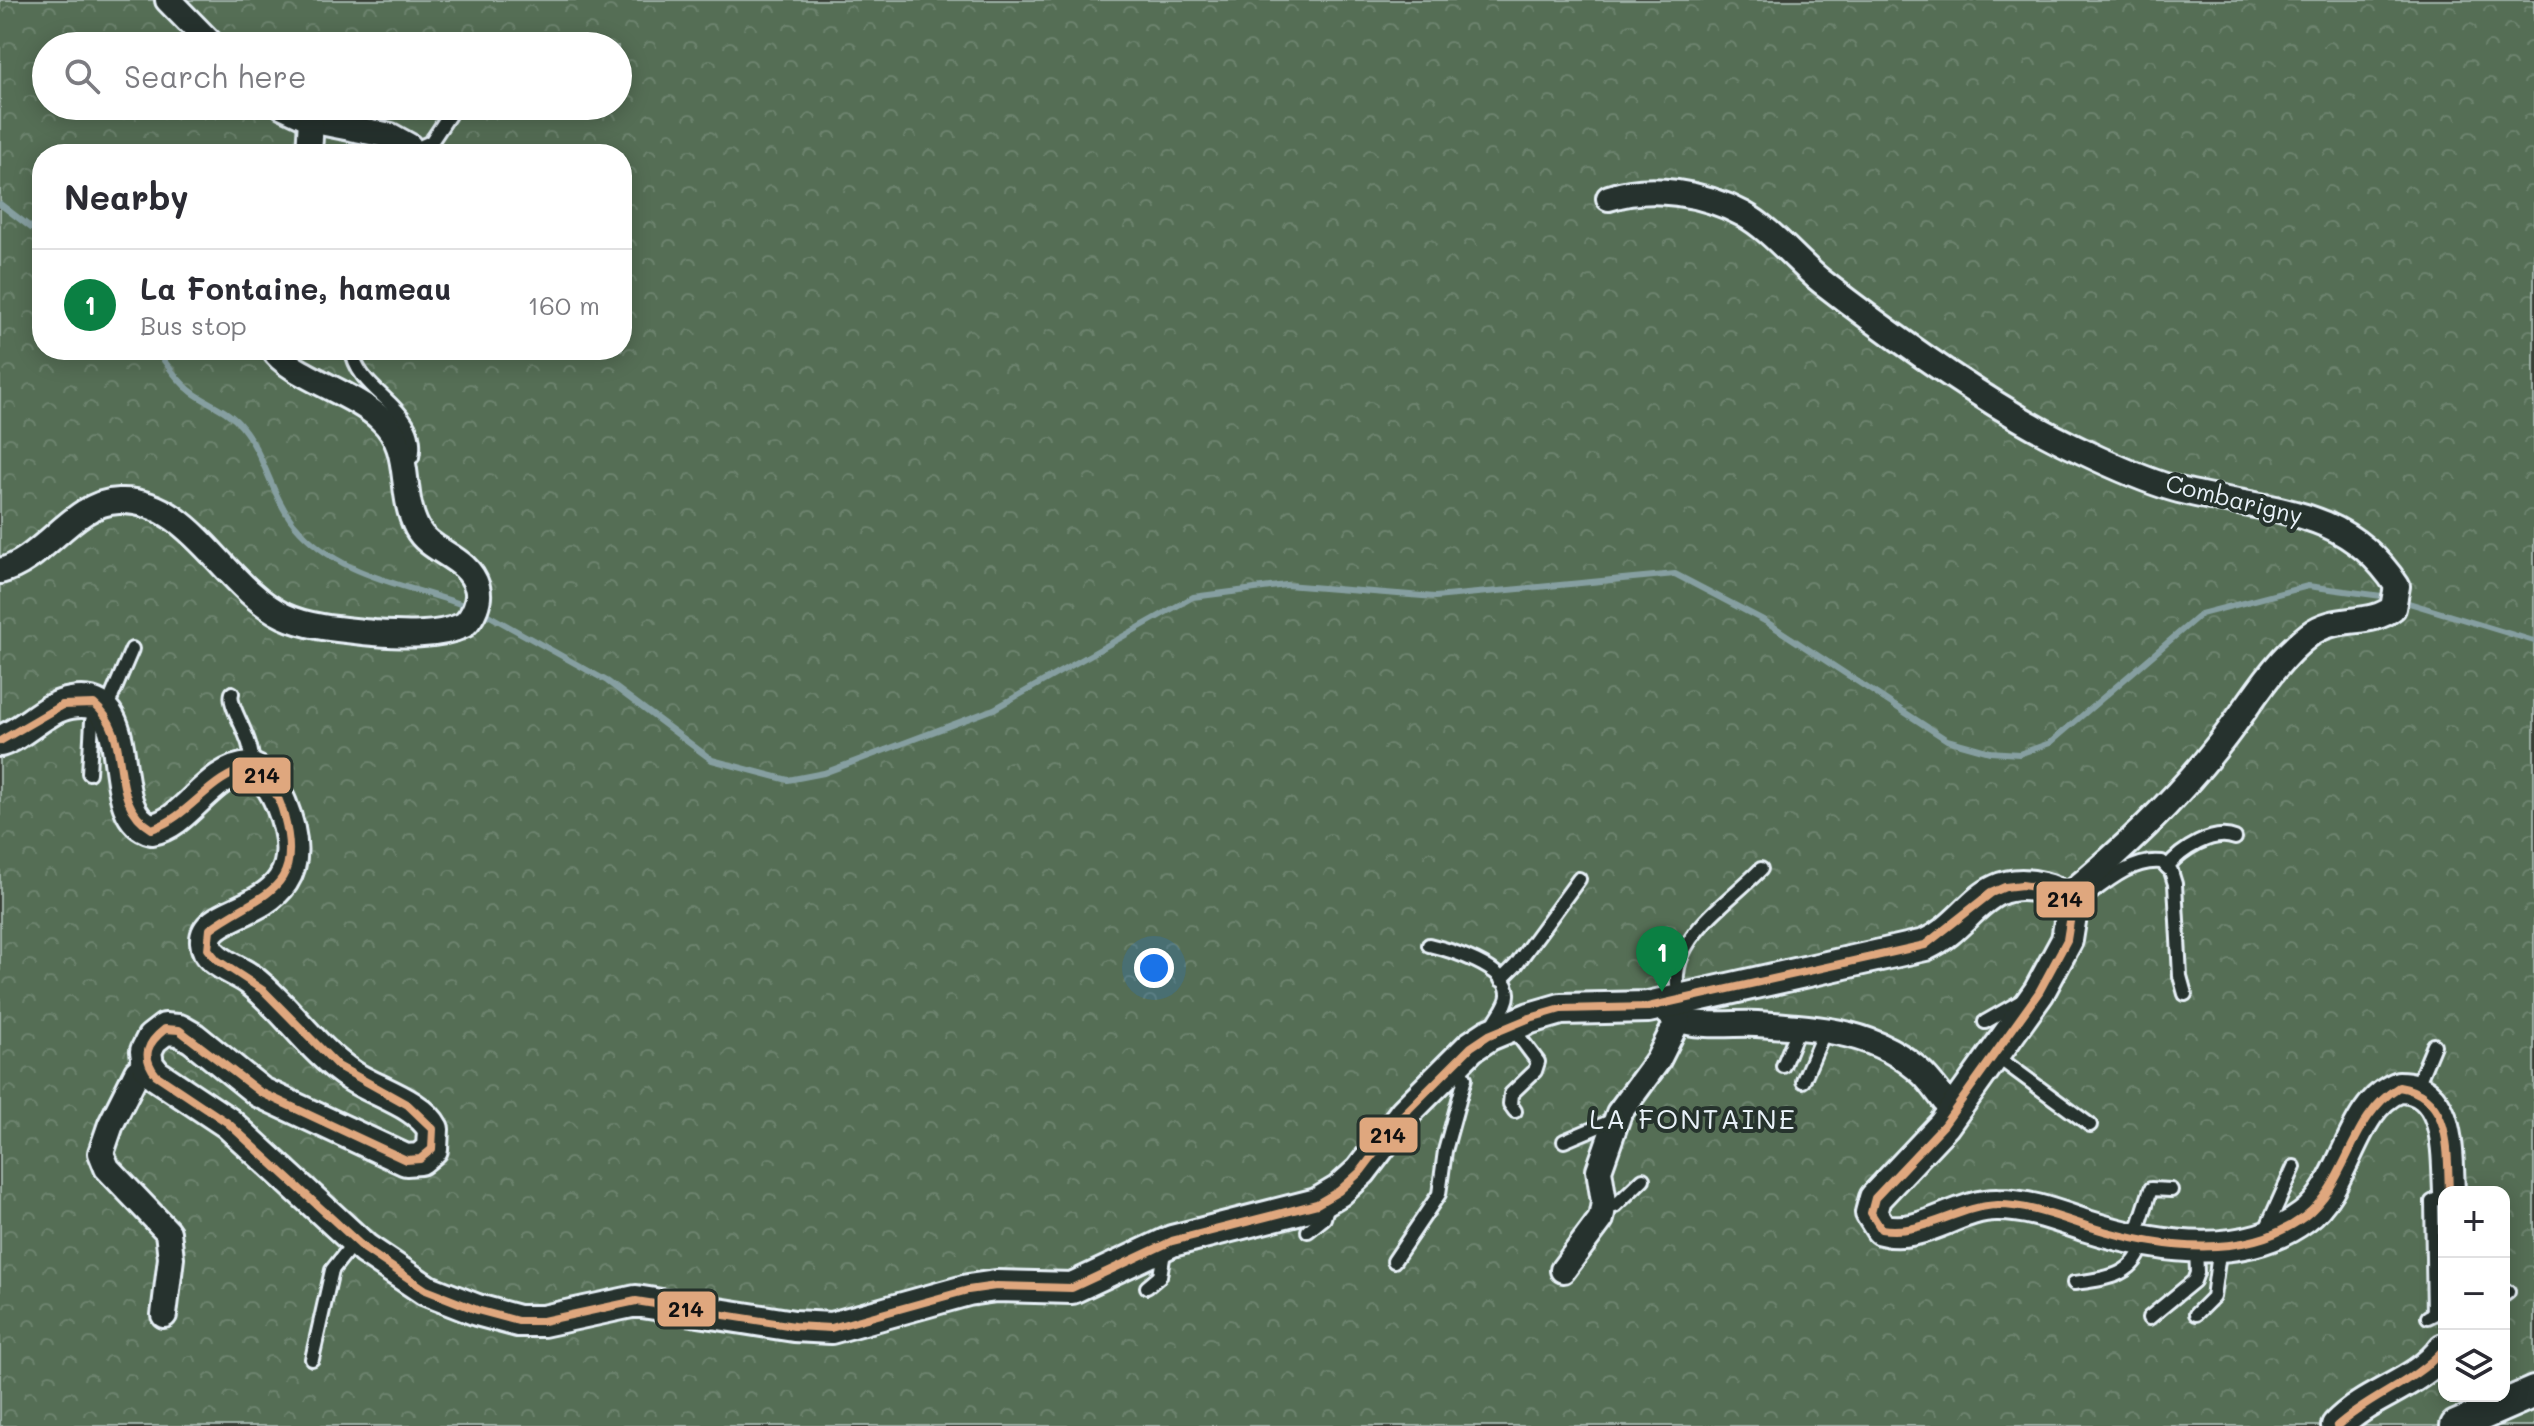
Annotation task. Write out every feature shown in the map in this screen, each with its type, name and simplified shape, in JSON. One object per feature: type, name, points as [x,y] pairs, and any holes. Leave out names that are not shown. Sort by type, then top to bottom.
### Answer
[{"type":"street","points":[[168,0],[199,32]]},
{"type":"street","points":[[310,144],[311,120]]},
{"type":"street","points":[[316,120],[398,138],[403,144]]},
{"type":"street","name":"Combarigny","points":[[1609,198],[1634,190],[1670,192],[1743,214],[1895,337],[2023,421],[2176,490],[2282,508],[2332,526],[2381,561],[2395,597],[2381,618],[2338,620],[2309,635],[2261,686],[2221,742],[2150,826],[2068,903]]},
{"type":"street","points":[[0,571],[17,565],[99,505],[129,501],[167,514],[188,527],[231,577],[275,611],[292,619],[384,634],[442,632],[464,625],[475,608],[477,585],[460,562],[419,532],[411,511],[398,442],[382,420],[346,394],[282,360]]},
{"type":"street","points":[[0,741],[64,704],[80,702],[100,710],[116,737],[127,809],[134,819],[147,828],[163,826],[228,774],[252,769],[266,779],[278,798],[290,834],[292,863],[281,883],[263,901],[211,928],[206,946],[216,959],[253,982],[328,1058],[351,1076],[422,1115],[433,1129],[434,1144],[420,1159],[398,1157],[358,1135],[253,1088],[193,1038],[174,1029],[160,1031],[152,1039],[146,1051],[148,1063],[161,1080],[236,1129],[394,1271],[426,1290],[492,1315],[526,1321],[636,1301],[794,1326],[831,1328],[968,1290],[996,1286],[1064,1288],[1095,1280],[1165,1244],[1302,1209],[1326,1199],[1361,1171],[1405,1113],[1480,1041],[1561,1009],[1673,1007],[1866,1037],[1894,1052],[1927,1078],[1954,1112]]},
{"type":"street","points":[[1673,1007],[1925,945],[1942,935],[1981,899],[2003,886],[2038,887],[2068,903],[2067,940],[2035,998],[1954,1112],[1875,1198],[1871,1213],[1881,1229],[1910,1231],[1970,1209],[1995,1205],[2033,1209],[2139,1239],[2208,1246],[2265,1237],[2297,1223],[2322,1199],[2382,1096],[2399,1087],[2416,1088],[2431,1100],[2441,1121],[2445,1186]]},
{"type":"street","points":[[1563,1270],[1597,1226],[1603,1206],[1599,1170],[1619,1113],[1658,1060],[1673,1007]]},
{"type":"street","points":[[148,1063],[137,1072],[117,1111],[101,1153],[107,1168],[168,1232],[171,1258],[164,1315]]},
{"type":"street","points":[[2337,1426],[2371,1399],[2425,1368],[2438,1355]]},
{"type":"street","points":[[2456,1426],[2534,1392]]},
{"type":"lane","points":[[427,144],[446,120]]},
{"type":"lane","points":[[356,360],[361,373],[389,400],[410,428],[414,449],[412,457],[404,463]]},
{"type":"lane","points":[[89,773],[92,721],[117,689],[132,649]]},
{"type":"lane","points":[[232,693],[230,703],[253,750],[252,769]]},
{"type":"lane","points":[[2167,867],[2184,852],[2215,837],[2235,838]]},
{"type":"lane","points":[[2068,903],[2137,865],[2158,861],[2167,867],[2175,884],[2180,976],[2185,994]]},
{"type":"lane","points":[[1673,1007],[1679,957],[1713,914],[1761,869]]},
{"type":"lane","points":[[1501,980],[1516,965],[1579,879]]},
{"type":"lane","points":[[1429,945],[1473,960],[1501,980],[1508,991],[1495,1022],[1538,1062],[1535,1071],[1511,1094],[1510,1104],[1515,1111]]},
{"type":"lane","points":[[1985,1022],[2028,996],[2035,998]]},
{"type":"lane","points":[[1783,1066],[1799,1027]]},
{"type":"lane","points":[[1803,1081],[1825,1030]]},
{"type":"lane","points":[[2416,1088],[2434,1045]]},
{"type":"lane","points":[[1994,1053],[2090,1125]]},
{"type":"lane","points":[[1394,1261],[1439,1194],[1445,1151],[1465,1078],[1454,1063]]},
{"type":"lane","points":[[1564,1141],[1609,1122]]},
{"type":"lane","points":[[2265,1237],[2263,1231],[2294,1167]]},
{"type":"lane","points":[[1603,1206],[1615,1206],[1643,1179]]},
{"type":"lane","points":[[2074,1283],[2120,1275],[2136,1261],[2151,1189],[2171,1190]]},
{"type":"lane","points":[[1308,1231],[1328,1213],[1326,1199]]},
{"type":"lane","points":[[2428,1317],[2434,1314],[2432,1202],[2438,1199]]},
{"type":"lane","points":[[312,1359],[332,1270],[356,1240]]},
{"type":"lane","points":[[1147,1287],[1160,1276],[1167,1250],[1165,1244]]},
{"type":"lane","points":[[2196,1314],[2213,1297],[2218,1278],[2208,1246]]},
{"type":"lane","points":[[2149,1318],[2194,1281],[2208,1246]]},
{"type":"green space","points":[[0,0],[2534,0],[2534,1426],[0,1426]]},
{"type":"waterway","points":[[0,204],[32,228]]},
{"type":"waterway","points":[[164,360],[187,388],[231,416],[242,427],[257,450],[286,513],[312,542],[353,568],[469,607]]},
{"type":"waterway","points":[[479,610],[607,681],[712,760],[788,780],[824,773],[994,709],[1193,597],[1286,585],[1435,597],[1675,574],[1765,621],[1947,740],[1990,752],[2019,754],[2050,743],[2201,614],[2308,586],[2389,597]]},
{"type":"waterway","points":[[2399,600],[2534,641]]},
{"type":"transit line","name":"214","points":[[0,741],[62,705],[94,704],[107,718],[114,734],[129,802],[137,817],[152,829],[178,815],[211,787],[236,772],[250,768],[268,782],[282,809],[289,842],[283,876],[261,898],[210,929],[208,949],[217,960],[264,991],[338,1066],[408,1105],[433,1129],[432,1149],[420,1159],[406,1160],[260,1092],[179,1030],[165,1029],[154,1039],[148,1050],[151,1068],[156,1075],[228,1123],[365,1249],[426,1290],[477,1310],[518,1321],[543,1321],[636,1301],[794,1326],[831,1328],[968,1290],[996,1286],[1072,1288],[1172,1241],[1317,1204],[1339,1191],[1361,1171],[1405,1113],[1471,1047],[1489,1035],[1561,1009],[1648,1007],[1925,945],[1991,893],[2022,885],[2048,889],[2064,898],[2072,909],[2067,940],[2039,992],[1944,1125],[1875,1198],[1871,1213],[1881,1229],[1912,1228],[1968,1210],[1998,1205],[2032,1209],[2113,1234],[2169,1245],[2226,1246],[2253,1241],[2280,1231],[2304,1217],[2319,1203],[2331,1187],[2369,1115],[2399,1087],[2416,1092],[2429,1101],[2438,1113],[2446,1142],[2449,1186]]},
{"type":"transit line","name":"214","points":[[2337,1426],[2438,1355]]},
{"type":"place","name":"La Fontaine, hameau","points":[[1662,992]]},
{"type":"district","name":"LA FONTAINE","points":[[1693,1119]]}]
